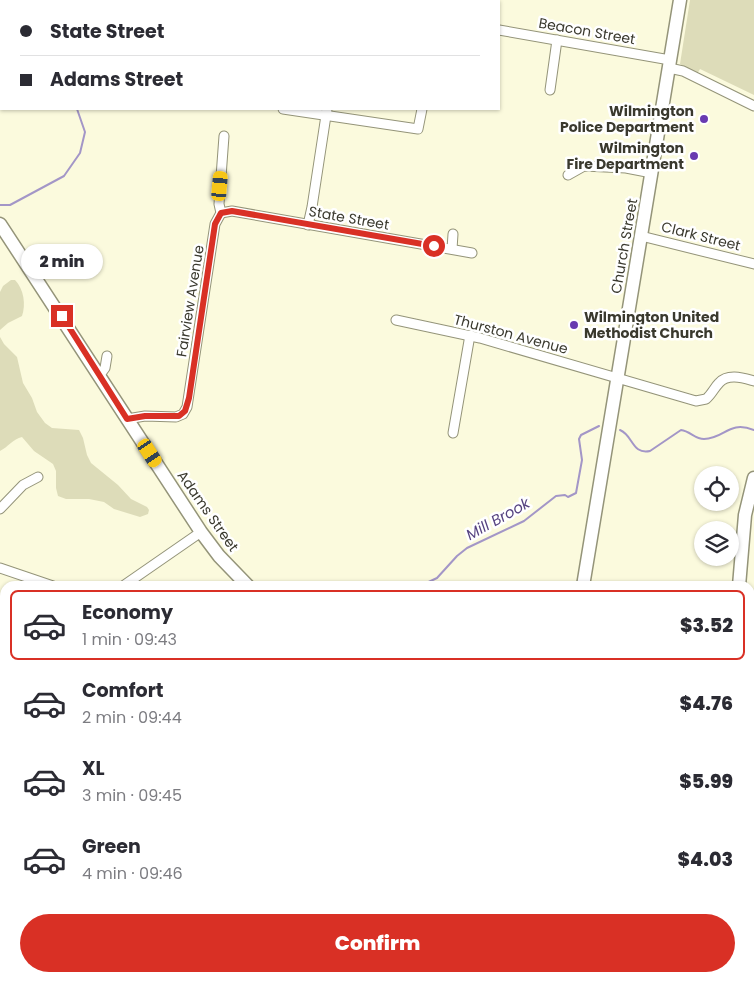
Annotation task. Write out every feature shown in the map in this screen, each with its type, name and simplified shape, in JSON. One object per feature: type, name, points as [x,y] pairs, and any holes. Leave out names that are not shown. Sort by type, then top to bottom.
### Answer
[{"type":"main road","name":"Church Street","points":[[584,581],[680,0]]},
{"type":"main road","name":"Adams Street","points":[[0,224],[201,532],[214,550],[243,581]]},
{"type":"main road","points":[[739,581],[745,515],[754,478]]},
{"type":"street","name":"Beacon Street","points":[[500,30],[557,40],[669,64],[754,106]]},
{"type":"street","points":[[550,90],[557,40]]},
{"type":"street","points":[[297,110],[326,112],[418,129],[422,110]]},
{"type":"street","points":[[308,224],[326,112]]},
{"type":"street","name":"Fairview Avenue","points":[[127,419],[145,416],[176,417],[183,414],[186,409],[215,224],[221,213],[219,204],[224,136]]},
{"type":"street","points":[[568,175],[584,166],[626,168],[652,173]]},
{"type":"street","name":"State Street","points":[[221,213],[232,211],[472,252]]},
{"type":"street","points":[[452,249],[453,234]]},
{"type":"street","name":"Clark Street","points":[[641,236],[754,264]]},
{"type":"street","name":"Thurston Avenue","points":[[396,320],[470,336],[617,377],[689,400],[700,401],[708,398],[720,381],[727,378],[737,377],[754,381]]},
{"type":"street","points":[[453,432],[470,336]]},
{"type":"street","points":[[99,376],[105,368],[107,356]]},
{"type":"street","points":[[0,509],[23,485],[38,477]]},
{"type":"street","points":[[130,581],[201,532]]},
{"type":"street","points":[[0,568],[38,581]]},
{"type":"green space","points":[[690,0],[754,0],[754,95],[700,69],[697,74],[680,64]]},
{"type":"green space","points":[[11,280],[15,280],[22,292],[23,312],[22,316],[8,323],[0,330],[0,292],[3,286]]},
{"type":"green space","points":[[0,337],[17,357],[23,383],[32,398],[37,412],[45,423],[52,428],[79,430],[91,463],[118,485],[131,499],[147,507],[149,510],[148,514],[140,517],[114,509],[104,502],[89,499],[66,499],[58,496],[56,471],[53,464],[34,451],[22,437],[16,439],[0,451]]},
{"type":"waterway","name":"Mill Brook","points":[[0,205],[10,205],[64,176],[80,153],[85,132],[77,110]]},
{"type":"waterway","name":"Mill Brook","points":[[431,581],[437,578],[467,548],[524,521],[556,496],[565,495],[568,497],[576,493],[582,460],[579,439],[581,435],[599,426]]},
{"type":"waterway","name":"Mill Brook","points":[[620,430],[628,436],[636,447],[644,451],[650,451],[681,430],[704,439],[717,436],[732,428],[738,427],[754,430]]},
{"type":"place","name":"Wilmington Police Department","points":[[704,119]]},
{"type":"place","name":"Wilmington Fire Department","points":[[694,156]]},
{"type":"place","name":"Wilmington United Methodist Church","points":[[574,325]]},
{"type":"route","points":[[62,316],[127,419],[151,415],[179,416],[185,411],[189,398],[215,224],[221,213],[232,211],[434,246]]}]
